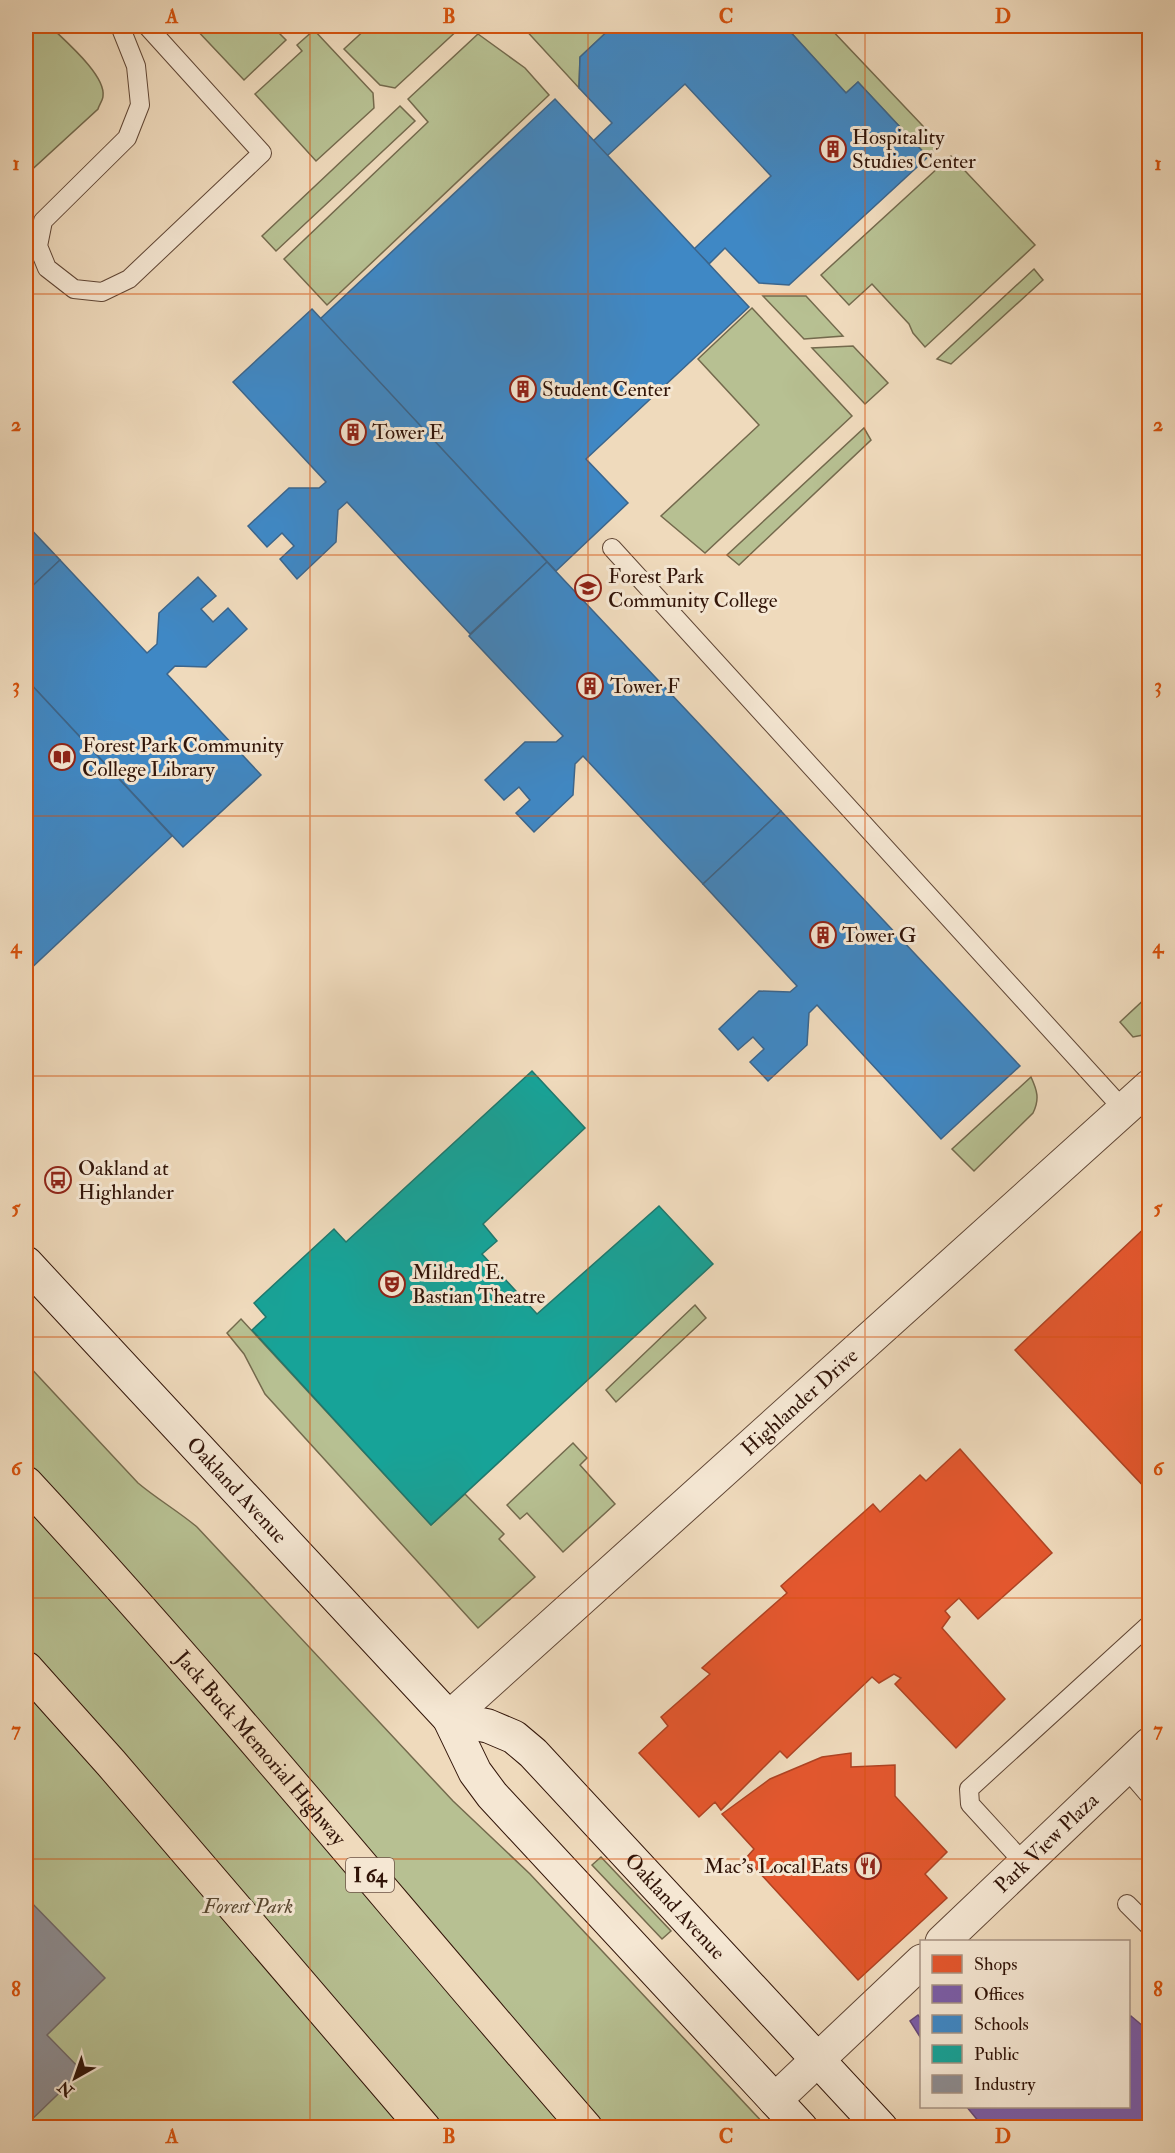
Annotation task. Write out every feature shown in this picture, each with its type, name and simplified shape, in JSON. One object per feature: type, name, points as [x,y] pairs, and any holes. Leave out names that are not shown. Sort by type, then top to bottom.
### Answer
[{"type":"highway","name":"Jack Buck Memorial Highway","points":[[26,1483],[190,1667],[586,2127]]},
{"type":"highway","points":[[26,1668],[111,1763],[424,2127]]},
{"type":"highway","points":[[549,2085],[600,2127]]},
{"type":"street","name":"Highlander Drive","points":[[449,1718],[1149,1086]]},
{"type":"street","name":"Oakland Avenue","points":[[26,1263],[449,1718],[475,1772],[492,1795],[801,2127]]},
{"type":"street","name":"Oakland Avenue","points":[[449,1718],[488,1726],[514,1737],[533,1753],[881,2127]]},
{"type":"street","name":"Park View Plaza","points":[[943,1940],[1149,1744]]},
{"type":"street","points":[[775,2100],[920,1962]]},
{"type":"lane","points":[[120,26],[136,66],[140,105],[127,138],[43,221],[38,246],[47,268],[74,289],[102,292],[129,279],[262,153],[147,26]]},
{"type":"lane","points":[[612,548],[1124,1110]]},
{"type":"lane","points":[[1024,1863],[970,1804],[969,1789],[1149,1624]]},
{"type":"lane","points":[[1125,1767],[1149,1796]]},
{"type":"lane","points":[[1127,1904],[1149,1927]]},
{"type":"green space","points":[[26,26],[50,26],[91,68],[98,78],[103,96],[98,109],[26,175]]},
{"type":"green space","points":[[193,26],[272,26],[286,40],[244,80]]},
{"type":"green space","points":[[369,26],[462,26],[395,88],[380,85],[344,49]]},
{"type":"green space","points":[[522,26],[613,26],[580,57],[579,88]]},
{"type":"green space","points":[[785,26],[828,26],[940,144],[928,157],[858,82],[846,93]]},
{"type":"green space","points":[[314,30],[373,93],[374,108],[316,161],[255,94],[302,51],[297,45]]},
{"type":"green space","points":[[478,34],[525,68],[549,95],[327,305],[284,259],[428,122],[408,99]]},
{"type":"green space","points":[[400,106],[415,121],[276,251],[262,236]]},
{"type":"green space","points":[[951,156],[1035,245],[925,347],[913,333],[909,324],[872,284],[849,305],[821,275]]},
{"type":"green space","points":[[1034,269],[1043,280],[951,364],[937,359]]},
{"type":"green space","points":[[763,296],[806,296],[843,336],[804,339]]},
{"type":"green space","points":[[752,308],[852,416],[705,553],[661,516],[759,425],[698,359]]},
{"type":"green space","points":[[853,346],[888,383],[865,404],[812,348]]},
{"type":"green space","points":[[864,428],[871,440],[739,565],[727,555]]},
{"type":"green space","points":[[1149,995],[1149,1030],[1143,1035],[1133,1037],[1120,1022]]},
{"type":"green space","points":[[1031,1077],[1037,1095],[1033,1113],[974,1171],[952,1149]]},
{"type":"green space","points":[[695,1305],[706,1318],[616,1402],[606,1390]]},
{"type":"green space","points":[[241,1319],[431,1525],[465,1494],[504,1534],[499,1539],[535,1577],[478,1628],[265,1394],[244,1354],[227,1333]]},
{"type":"green space","name":"Forest Park","points":[[26,1363],[138,1483],[197,1527],[453,1801],[530,1874],[767,2127],[26,2127]]},
{"type":"green space","points":[[573,1443],[587,1458],[580,1465],[615,1504],[563,1552],[527,1513],[520,1519],[507,1505]]},
{"type":"green space","points":[[601,1857],[671,1931],[662,1939],[592,1865]]},
{"type":"building: Shops","points":[[1150,1223],[1150,1493],[1015,1350]]},
{"type":"building: Shops","points":[[960,1449],[1052,1553],[978,1619],[959,1598],[945,1611],[950,1617],[942,1628],[1005,1699],[956,1748],[895,1684],[901,1678],[894,1674],[879,1683],[872,1677],[787,1758],[780,1751],[721,1810],[715,1802],[699,1817],[639,1753],[668,1726],[661,1717],[710,1674],[702,1668],[787,1593],[781,1586],[873,1504],[880,1512],[920,1475],[926,1481]]},
{"type":"building: Shops","points":[[851,1753],[851,1767],[895,1765],[895,1796],[947,1852],[925,1874],[947,1898],[858,1980],[746,1858],[754,1849],[722,1814],[770,1779],[822,1757]]},
{"type":"building: Offices","points":[[918,2015],[920,2018],[920,2037],[910,2021]]},
{"type":"building: Offices","points":[[1130,2017],[1150,2032],[1150,2128],[984,2128],[968,2108],[1130,2108]]},
{"type":"building: Schools","name":"Hospitality Studies Center","points":[[613,26],[785,26],[846,93],[858,82],[928,157],[789,285],[759,283],[725,248],[709,264],[694,249],[771,176],[685,84],[607,156],[593,141],[612,123],[579,88],[580,57]]},
{"type":"building: Schools","name":"Student Center","points":[[555,99],[749,307],[586,459],[628,503],[556,571],[320,319]]},
{"type":"building: Schools","name":"Tower E","points":[[312,309],[547,562],[470,634],[347,502],[338,510],[336,542],[297,579],[280,559],[294,546],[282,533],[267,547],[248,526],[289,488],[319,488],[326,482],[233,382]]},
{"type":"building: Schools","points":[[26,524],[60,560],[26,592]]},
{"type":"building: Schools","points":[[60,560],[147,653],[157,644],[159,613],[198,577],[216,596],[201,609],[213,622],[228,608],[247,629],[206,667],[175,666],[167,674],[261,775],[183,847],[26,679],[26,592]]},
{"type":"building: Schools","name":"Tower F","points":[[547,562],[781,811],[703,884],[583,756],[575,764],[573,795],[534,832],[516,813],[530,800],[519,787],[504,800],[485,780],[525,742],[556,742],[563,736],[469,636]]},
{"type":"building: Schools","name":"Forest Park Community College Library","points":[[26,679],[172,836],[26,973]]},
{"type":"building: Schools","name":"Tower G","points":[[781,811],[1020,1066],[941,1139],[817,1005],[809,1013],[807,1045],[768,1081],[750,1062],[764,1049],[753,1037],[738,1050],[719,1029],[759,991],[790,992],[797,986],[703,884]]},
{"type":"building: Public","name":"Mildred E. Bastian Theatre","points":[[532,1071],[585,1128],[483,1224],[497,1241],[482,1254],[537,1314],[659,1206],[713,1264],[431,1525],[252,1330],[266,1317],[254,1303],[334,1229],[346,1242]]},
{"type":"building: Industry","points":[[26,1897],[105,1978],[47,2035],[82,2071],[26,2125]]},
{"type":"place","name":"Hospitality Studies Center","points":[[833,149]]},
{"type":"place","name":"Student Center","points":[[523,389]]},
{"type":"place","name":"Tower E","points":[[353,432]]},
{"type":"place","name":"Forest Park Community College","points":[[588,588]]},
{"type":"place","name":"Tower F","points":[[590,686]]},
{"type":"place","name":"Forest Park Community College Library","points":[[62,757]]},
{"type":"place","name":"Tower G","points":[[823,935]]},
{"type":"place","name":"Oakland at Highlander","points":[[58,1180]]},
{"type":"place","name":"Mildred E. Bastian Theatre","points":[[392,1284]]},
{"type":"place","name":"Mac's Local Eats","points":[[868,1866]]}]
